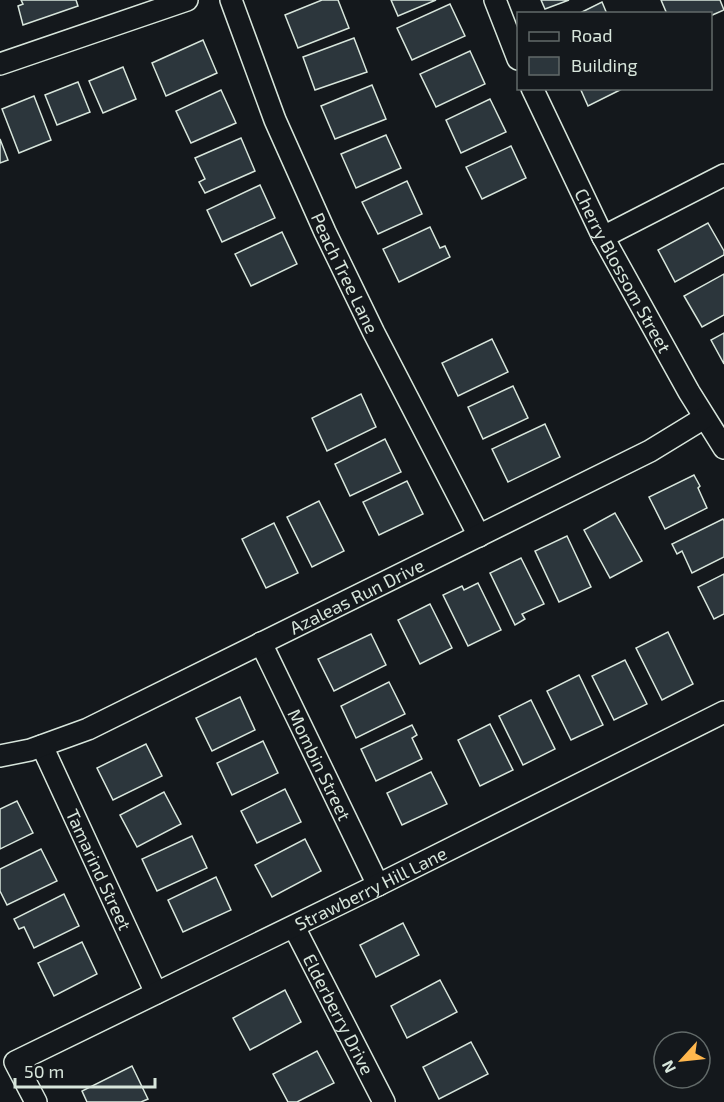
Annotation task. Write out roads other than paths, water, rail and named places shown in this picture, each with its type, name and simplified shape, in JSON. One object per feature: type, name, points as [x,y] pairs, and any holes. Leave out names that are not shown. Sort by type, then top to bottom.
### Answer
[{"type":"street","points":[[0,63],[187,0]]},
{"type":"street","name":"Peach Tree Lane","points":[[231,0],[275,120],[325,232],[374,333],[479,536]]},
{"type":"street","points":[[495,0],[517,53]]},
{"type":"street","name":"Cherry Blossom Street","points":[[533,90],[603,237],[704,417],[724,448]]},
{"type":"street","points":[[603,237],[724,175]]},
{"type":"street","name":"Azaleas Run Drive","points":[[0,756],[30,750],[88,729],[650,451],[704,417]]},
{"type":"street","name":"Mombin Street","points":[[261,643],[378,885]]},
{"type":"street","name":"Strawberry Hill Lane","points":[[36,1102],[15,1062],[294,927],[724,712]]},
{"type":"street","name":"Tamarind Street","points":[[42,746],[156,993]]},
{"type":"street","name":"Elderberry Drive","points":[[294,927],[384,1102]]}]
